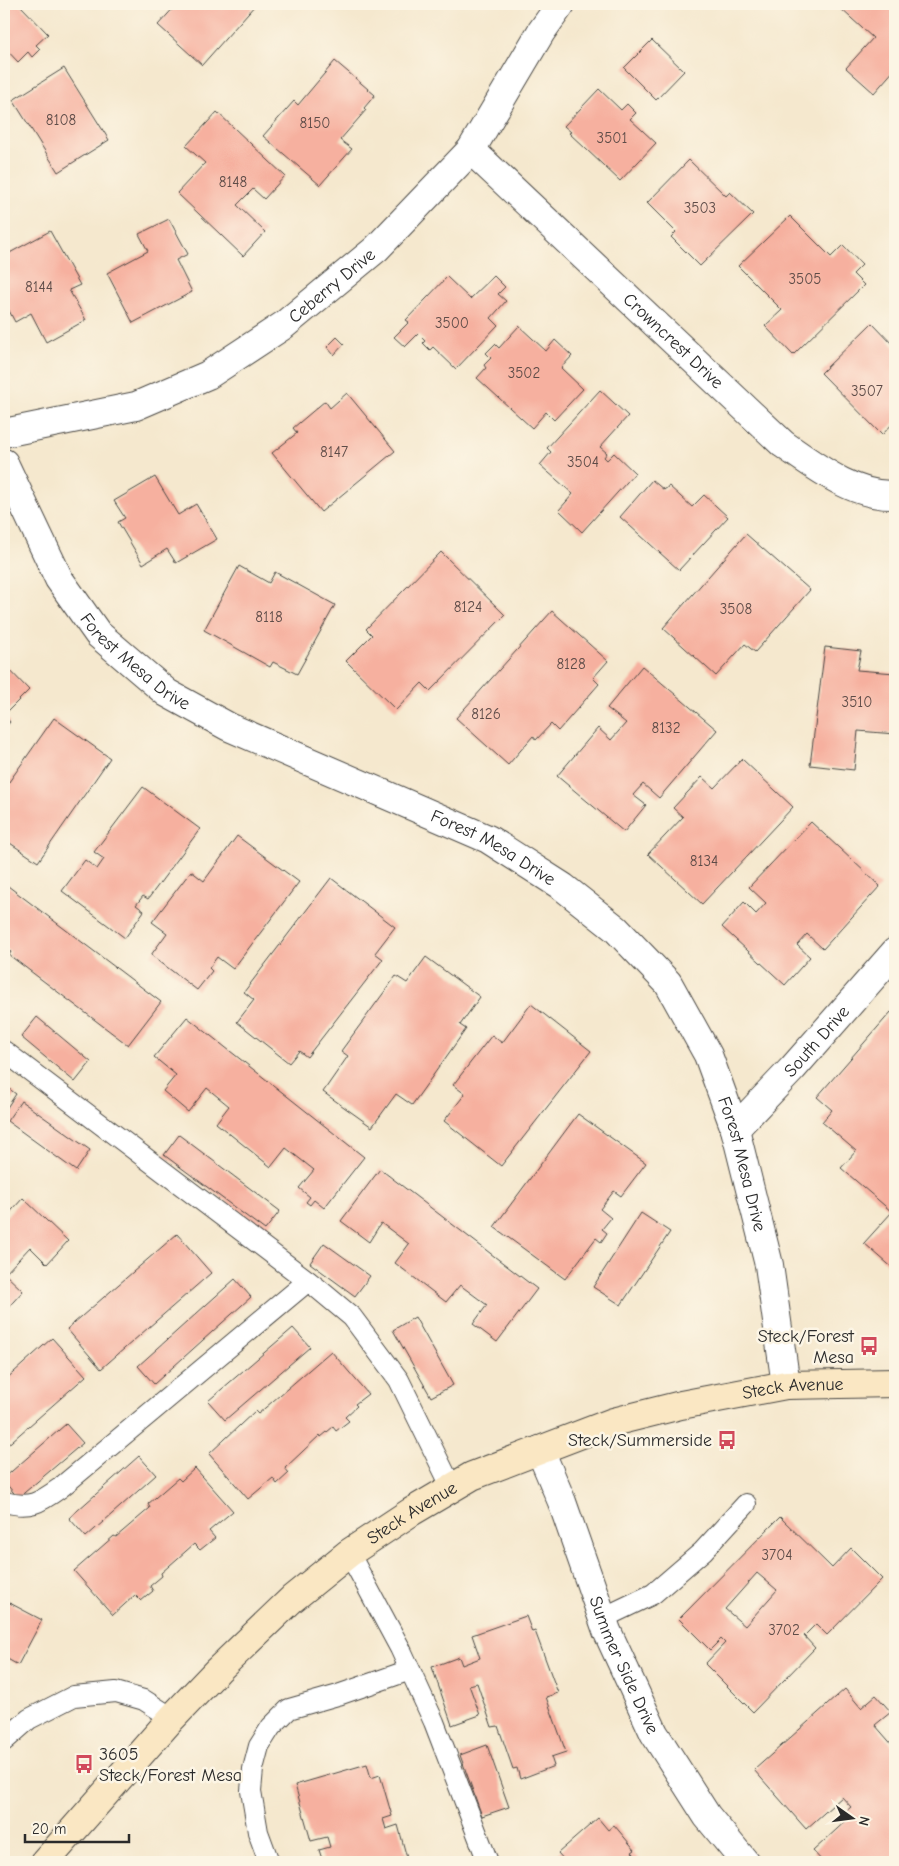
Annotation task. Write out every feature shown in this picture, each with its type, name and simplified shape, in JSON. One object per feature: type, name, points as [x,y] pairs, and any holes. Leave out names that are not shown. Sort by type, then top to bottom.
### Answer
[{"type":"street","name":"Ceberry Drive","points":[[4,433],[136,406],[208,375],[284,325],[376,249],[471,150],[541,32],[561,4]]},
{"type":"street","name":"Crowncrest Drive","points":[[471,150],[783,444],[833,479],[881,496],[895,496]]},
{"type":"street","name":"Forest Mesa Drive","points":[[4,463],[59,579],[98,634],[167,692],[229,727],[488,840],[563,887],[616,929],[668,983],[708,1055],[736,1129],[769,1265],[786,1385]]},
{"type":"street","name":"South Drive","points":[[736,1129],[891,963]]},
{"type":"street","name":"Steck Avenue","points":[[45,1862],[172,1718],[218,1670],[292,1599],[349,1553],[411,1512],[472,1476],[621,1420],[718,1397],[786,1385],[895,1383]]},
{"type":"street","name":"Summer Side Drive","points":[[540,1450],[562,1502],[603,1618],[654,1733],[707,1816],[744,1862]]},
{"type":"lane","points":[[4,1051],[308,1281],[352,1317],[399,1380],[452,1488]]},
{"type":"lane","points":[[4,1502],[19,1506],[40,1502],[60,1488],[308,1281]]},
{"type":"lane","points":[[603,1618],[653,1594],[703,1551],[746,1504]]},
{"type":"lane","points":[[349,1553],[410,1670],[434,1722],[488,1862]]},
{"type":"lane","points":[[269,1862],[258,1832],[251,1791],[253,1769],[259,1746],[271,1727],[289,1709],[338,1695],[410,1670]]},
{"type":"lane","points":[[4,1741],[29,1719],[74,1696],[116,1692],[144,1700],[172,1718]]},
{"type":"building","points":[[4,4],[19,4],[48,34],[36,45],[40,49],[32,57],[28,52],[18,62],[4,47]]},
{"type":"building","points":[[177,4],[256,4],[202,65],[158,25]]},
{"type":"building","points":[[844,4],[895,4],[895,69],[874,93],[846,68],[873,38],[840,8]]},
{"type":"building","points":[[652,40],[684,71],[656,100],[624,68]]},
{"type":"building","points":[[335,61],[375,95],[364,108],[366,110],[340,140],[352,149],[320,185],[263,136],[294,101],[298,105]]},
{"type":"building","points":[[64,68],[109,140],[58,172],[13,100]]},
{"type":"building","points":[[599,89],[621,110],[627,104],[636,113],[630,119],[656,143],[620,181],[564,126]]},
{"type":"building","points":[[217,112],[285,176],[264,199],[253,189],[237,205],[265,232],[243,256],[177,193],[205,163],[186,146]]},
{"type":"building","points":[[689,160],[726,196],[730,192],[753,214],[700,266],[671,237],[676,232],[647,203]]},
{"type":"building","points":[[790,216],[831,257],[843,245],[862,265],[853,274],[864,285],[793,355],[765,326],[782,310],[738,266]]},
{"type":"building","points":[[169,219],[188,254],[176,260],[192,292],[133,323],[107,273],[148,251],[139,234]]},
{"type":"building","points":[[50,231],[80,285],[69,290],[86,320],[46,342],[31,313],[15,322],[4,301],[4,256]]},
{"type":"building","points":[[494,276],[505,287],[498,294],[506,301],[491,318],[498,325],[456,369],[433,347],[430,350],[418,334],[405,347],[394,337],[409,322],[406,320],[447,277],[470,299]]},
{"type":"building","points":[[872,323],[895,347],[895,421],[882,435],[821,373]]},
{"type":"building","points":[[519,326],[546,351],[555,340],[572,356],[561,368],[583,389],[554,420],[546,412],[532,428],[477,378],[486,368],[484,365],[491,358],[486,353],[495,344],[499,348]]},
{"type":"building","points":[[337,337],[344,344],[334,355],[327,347]]},
{"type":"building","points":[[600,390],[628,416],[600,447],[607,453],[604,457],[607,460],[614,453],[635,473],[582,532],[559,510],[573,494],[540,465],[551,452],[547,448]]},
{"type":"building","points":[[347,393],[395,451],[321,512],[272,453],[297,433],[293,428],[325,401],[330,408]]},
{"type":"building","points":[[155,477],[178,515],[196,504],[217,539],[176,563],[167,549],[143,564],[118,522],[125,518],[114,501]]},
{"type":"building","points":[[652,480],[664,490],[669,486],[692,507],[704,495],[728,517],[679,570],[620,517]]},
{"type":"building","points":[[746,534],[810,590],[755,652],[745,644],[716,676],[663,628]]},
{"type":"building","points":[[441,552],[505,615],[430,691],[422,683],[396,710],[346,661],[372,635],[366,629]]},
{"type":"building","points":[[239,566],[269,583],[275,572],[335,605],[297,674],[273,662],[270,667],[204,630]]},
{"type":"building","points":[[552,611],[608,661],[593,678],[599,684],[558,731],[551,724],[536,740],[533,736],[508,765],[456,718]]},
{"type":"building","points":[[825,647],[861,651],[857,670],[895,673],[895,734],[858,731],[854,770],[810,765]]},
{"type":"building","points":[[4,664],[29,690],[4,715]]},
{"type":"building","points":[[642,666],[717,730],[659,798],[643,784],[633,795],[646,805],[624,832],[557,776],[598,728],[611,740],[626,723],[607,708]]},
{"type":"building","points":[[4,715],[10,722],[4,729]]},
{"type":"building","points":[[54,718],[110,758],[38,862],[4,839],[4,789]]},
{"type":"building","points":[[742,759],[793,807],[702,904],[648,854],[683,817],[673,808],[702,777],[714,788]]},
{"type":"building","points":[[143,787],[200,829],[148,899],[143,896],[136,905],[144,911],[125,938],[62,891],[85,860],[97,869],[104,859],[94,852]]},
{"type":"building","points":[[811,822],[880,886],[823,949],[807,934],[797,945],[810,957],[785,985],[722,927],[744,902],[756,914],[766,903],[749,887]]},
{"type":"building","points":[[237,836],[299,882],[233,969],[217,957],[209,968],[212,971],[197,990],[151,955],[167,933],[152,922],[191,871],[204,881]]},
{"type":"building","points":[[331,878],[395,927],[375,953],[383,959],[307,1057],[299,1051],[289,1063],[237,1022],[254,1000],[244,992]]},
{"type":"building","points":[[4,883],[161,1002],[128,1045],[9,955],[11,952],[4,947]]},
{"type":"building","points":[[426,957],[480,997],[460,1025],[466,1029],[412,1105],[396,1094],[372,1127],[323,1092],[348,1056],[341,1051],[396,976],[407,983]]},
{"type":"building","points":[[531,1004],[591,1051],[501,1166],[444,1121],[465,1094],[453,1085],[492,1035],[502,1043]]},
{"type":"building","points":[[891,1012],[895,1015],[895,1270],[864,1243],[892,1212],[841,1168],[856,1151],[822,1122],[832,1110],[817,1097]]},
{"type":"building","points":[[37,1017],[91,1062],[75,1082],[21,1037]]},
{"type":"building","points":[[187,1017],[364,1157],[324,1208],[314,1200],[310,1205],[306,1202],[310,1197],[299,1188],[314,1170],[286,1148],[271,1167],[216,1123],[229,1106],[207,1088],[188,1112],[163,1091],[176,1075],[154,1057]]},
{"type":"building","points":[[4,1085],[16,1094],[4,1112]]},
{"type":"building","points":[[21,1101],[90,1150],[76,1171],[7,1121]]},
{"type":"building","points":[[578,1114],[646,1163],[621,1196],[614,1191],[600,1209],[611,1218],[602,1229],[607,1233],[601,1242],[596,1238],[565,1279],[494,1227]]},
{"type":"building","points":[[179,1135],[280,1211],[265,1230],[164,1155]]},
{"type":"building","points":[[380,1169],[537,1289],[497,1342],[473,1324],[487,1305],[460,1285],[446,1302],[395,1263],[409,1244],[381,1223],[369,1242],[341,1221]]},
{"type":"building","points":[[23,1198],[68,1241],[47,1264],[30,1247],[5,1274],[23,1291],[4,1312],[4,1219]]},
{"type":"building","points":[[641,1213],[670,1232],[621,1305],[593,1287]]},
{"type":"building","points":[[177,1234],[211,1273],[101,1369],[67,1329]]},
{"type":"building","points":[[324,1243],[370,1276],[355,1296],[310,1263]]},
{"type":"building","points":[[235,1279],[251,1297],[154,1384],[138,1366]]},
{"type":"building","points":[[415,1317],[453,1385],[431,1397],[393,1330]]},
{"type":"building","points":[[293,1328],[310,1347],[225,1420],[208,1401]]},
{"type":"building","points":[[52,1338],[86,1376],[4,1448],[4,1381]]},
{"type":"building","points":[[331,1351],[368,1394],[355,1404],[357,1406],[345,1417],[349,1421],[336,1431],[333,1427],[321,1437],[320,1435],[285,1468],[289,1473],[277,1484],[273,1478],[248,1499],[209,1454],[255,1411],[258,1414]]},
{"type":"building","points":[[66,1424],[83,1443],[18,1498],[4,1481],[4,1478]]},
{"type":"building","points":[[139,1456],[156,1475],[86,1537],[69,1518]]},
{"type":"building","points":[[195,1468],[233,1511],[209,1531],[215,1538],[200,1550],[194,1544],[161,1573],[162,1576],[150,1586],[153,1591],[141,1601],[135,1595],[113,1615],[74,1571],[150,1508],[148,1504],[178,1478],[181,1481]]},
{"type":"building","points":[[780,1517],[832,1568],[851,1548],[882,1579],[827,1635],[816,1624],[804,1636],[815,1648],[753,1712],[705,1664],[725,1643],[721,1639],[710,1650],[679,1619]],"holes":[[[757,1573],[777,1590],[745,1626],[725,1609]]]},
{"type":"building","points":[[4,1600],[42,1620],[18,1665],[4,1657]]},
{"type":"building","points":[[526,1616],[532,1632],[535,1631],[558,1693],[546,1697],[566,1752],[551,1757],[554,1766],[520,1779],[517,1768],[513,1769],[498,1726],[492,1727],[477,1683],[469,1685],[480,1715],[452,1725],[432,1667],[459,1657],[462,1665],[480,1658],[472,1635]]},
{"type":"building","points":[[845,1689],[861,1708],[876,1695],[891,1712],[875,1725],[895,1748],[895,1862],[823,1862],[813,1851],[849,1818],[844,1813],[851,1807],[842,1797],[806,1829],[754,1770]]},
{"type":"building","points":[[487,1745],[509,1807],[482,1816],[460,1755]]},
{"type":"building","points":[[367,1764],[371,1778],[380,1775],[392,1816],[383,1819],[386,1829],[398,1825],[408,1862],[323,1862],[319,1850],[330,1847],[327,1837],[311,1841],[295,1785]]},
{"type":"building","points":[[598,1818],[608,1830],[614,1825],[635,1850],[632,1852],[641,1862],[566,1862],[558,1853]]},
{"type":"place","name":"Steck/Forest Mesa","points":[[869,1346]]},
{"type":"place","name":"Steck/Summerside","points":[[727,1440]]},
{"type":"place","name":"3605 Steck/Forest Mesa","points":[[84,1764]]}]
